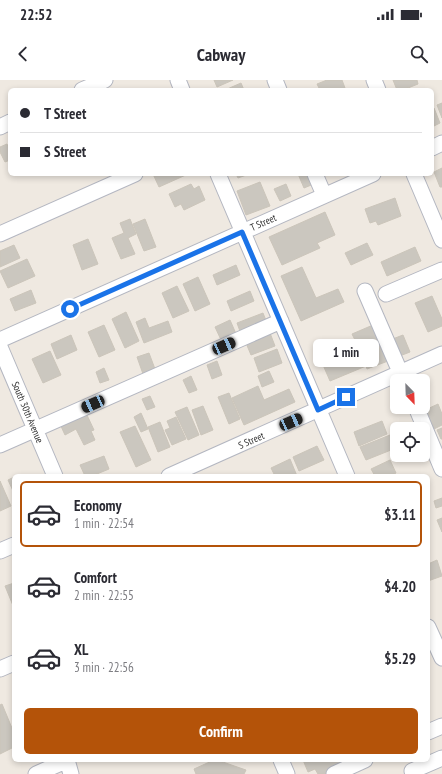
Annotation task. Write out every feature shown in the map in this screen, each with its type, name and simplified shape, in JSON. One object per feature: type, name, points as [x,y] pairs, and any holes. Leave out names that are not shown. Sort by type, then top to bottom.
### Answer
[{"type":"street","points":[[87,88],[105,80]]},
{"type":"street","points":[[0,234],[130,176]]},
{"type":"street","points":[[219,176],[346,474]]},
{"type":"street","points":[[316,176],[324,196]]},
{"type":"street","name":"T Street","points":[[0,340],[369,176]]},
{"type":"street","points":[[415,176],[442,240]]},
{"type":"street","points":[[386,294],[442,270]]},
{"type":"street","points":[[365,291],[402,374]]},
{"type":"street","points":[[0,445],[281,321]]},
{"type":"street","name":"South 30th Avenue","points":[[0,347],[54,474]]},
{"type":"street","name":"S Street","points":[[408,374],[442,354]]},
{"type":"street","name":"S Street","points":[[174,474],[318,410],[390,382]]},
{"type":"street","points":[[419,414],[442,469]]},
{"type":"street","points":[[0,551],[12,546]]},
{"type":"street","points":[[433,627],[442,658]]},
{"type":"street","points":[[0,669],[12,664]]},
{"type":"street","points":[[430,731],[442,726]]},
{"type":"street","points":[[413,774],[412,771],[442,758]]},
{"type":"street","points":[[36,774],[63,762]]},
{"type":"street","points":[[68,762],[72,774]]},
{"type":"street","points":[[282,762],[287,774]]},
{"type":"street","points":[[334,774],[361,762]]},
{"type":"building","points":[[214,80],[233,80],[217,87]]},
{"type":"building","points":[[327,80],[342,80],[345,88],[319,88],[317,84]]},
{"type":"building","points":[[393,80],[417,80],[418,84],[408,88],[396,88]]},
{"type":"building","points":[[241,83],[243,88],[230,88]]},
{"type":"building","points":[[442,103],[442,118],[437,105]]},
{"type":"building","points":[[434,108],[440,123],[434,126]]},
{"type":"building","points":[[7,144],[8,161],[5,162],[0,152],[0,147]]},
{"type":"building","points":[[442,168],[442,187],[440,187],[434,172]]},
{"type":"building","points":[[154,176],[184,176],[159,187]]},
{"type":"building","points":[[299,176],[313,176],[316,183],[304,188]]},
{"type":"building","points":[[260,182],[270,206],[246,215],[237,191]]},
{"type":"building","points":[[191,184],[194,189],[199,186],[205,200],[184,210],[181,204],[175,207],[169,194]]},
{"type":"building","points":[[286,184],[291,196],[280,201],[274,189]]},
{"type":"building","points":[[395,198],[401,216],[378,225],[376,221],[370,223],[365,209]]},
{"type":"building","points":[[325,212],[335,235],[317,243],[320,248],[282,265],[269,237]]},
{"type":"building","points":[[130,219],[136,234],[128,238],[135,254],[121,259],[112,238],[124,233],[120,223]]},
{"type":"building","points":[[145,219],[156,247],[144,251],[133,224]]},
{"type":"building","points":[[88,239],[98,264],[82,270],[73,245]]},
{"type":"building","points":[[367,243],[373,255],[351,265],[345,253]]},
{"type":"building","points":[[14,245],[20,258],[0,267],[0,251]]},
{"type":"building","points":[[415,247],[421,261],[387,276],[381,262]]},
{"type":"building","points":[[27,259],[35,276],[8,288],[0,271]]},
{"type":"building","points":[[236,265],[240,275],[217,285],[213,275]]},
{"type":"building","points":[[302,267],[316,298],[338,289],[344,302],[301,321],[281,276]]},
{"type":"building","points":[[198,277],[210,304],[195,311],[183,284]]},
{"type":"building","points":[[177,286],[189,311],[173,318],[162,293]]},
{"type":"building","points":[[31,290],[36,303],[15,311],[10,299]]},
{"type":"building","points":[[250,291],[254,301],[231,311],[227,301]]},
{"type":"building","points":[[432,296],[442,319],[442,326],[428,332],[415,303]]},
{"type":"building","points":[[126,312],[139,341],[125,348],[112,319]]},
{"type":"building","points":[[263,313],[267,323],[241,334],[237,323]]},
{"type":"building","points":[[145,318],[149,328],[168,321],[172,332],[144,343],[136,322]]},
{"type":"building","points":[[230,320],[237,336],[222,342],[215,327]]},
{"type":"building","points":[[104,325],[115,350],[99,357],[88,332]]},
{"type":"building","points":[[373,325],[388,361],[367,369],[366,366],[330,381],[320,358],[356,342],[352,334]]},
{"type":"building","points":[[270,333],[275,346],[251,355],[246,343]]},
{"type":"building","points":[[71,335],[77,350],[57,359],[51,344]]},
{"type":"building","points":[[403,335],[410,352],[397,357],[390,340]]},
{"type":"building","points":[[277,349],[282,363],[259,372],[254,358]]},
{"type":"building","points":[[50,351],[61,375],[43,383],[32,359]]},
{"type":"building","points":[[149,353],[155,369],[143,374],[137,357]]},
{"type":"building","points":[[217,361],[222,375],[212,379],[207,365]]},
{"type":"building","points":[[104,368],[109,380],[100,383],[96,372]]},
{"type":"building","points":[[269,371],[274,382],[262,387],[258,376]]},
{"type":"building","points":[[191,376],[197,390],[189,393],[183,380]]},
{"type":"building","points":[[258,386],[264,400],[289,389],[295,402],[244,425],[232,398]]},
{"type":"building","points":[[229,393],[240,419],[229,424],[218,397]]},
{"type":"building","points":[[150,396],[155,407],[147,410],[142,399]]},
{"type":"building","points":[[438,404],[442,414],[442,425],[432,430],[430,422],[428,422],[424,414],[430,414],[430,408]]},
{"type":"building","points":[[203,406],[213,430],[201,435],[192,410]]},
{"type":"building","points":[[187,407],[199,435],[188,440],[175,412]]},
{"type":"building","points":[[86,413],[94,430],[91,431],[95,440],[84,445],[76,429],[65,435],[60,424]]},
{"type":"building","points":[[141,413],[148,429],[141,432],[134,417]]},
{"type":"building","points":[[176,417],[186,439],[172,445],[165,430],[170,428],[167,421]]},
{"type":"building","points":[[382,421],[387,434],[359,446],[354,432]]},
{"type":"building","points":[[160,422],[170,447],[158,452],[148,427]]},
{"type":"building","points":[[135,426],[151,460],[136,467],[120,432]]},
{"type":"building","points":[[442,428],[442,439],[441,439],[437,430]]},
{"type":"building","points":[[390,435],[390,450],[366,460],[360,447]]},
{"type":"building","points":[[317,446],[324,460],[299,471],[293,457]]},
{"type":"building","points":[[104,456],[109,469],[97,474],[84,474],[80,465]]},
{"type":"building","points":[[290,459],[296,474],[274,474],[271,468]]},
{"type":"building","points":[[390,460],[396,473],[394,474],[374,474],[371,469]]},
{"type":"building","points":[[12,478],[12,489],[8,480]]},
{"type":"building","points":[[0,481],[11,506],[0,511]]},
{"type":"building","points":[[442,498],[442,506],[436,508],[434,501]]},
{"type":"building","points":[[442,518],[442,532],[437,520]]},
{"type":"building","points":[[437,560],[442,576],[430,580],[430,563]]},
{"type":"building","points":[[12,584],[12,603],[5,586]]},
{"type":"building","points":[[2,704],[12,728],[12,748],[0,754],[0,705]]},
{"type":"building","points":[[210,762],[223,762],[246,770],[244,774],[196,774],[194,769]]},
{"type":"building","points":[[304,762],[340,762],[342,766],[325,774],[318,774],[315,769],[308,772]]},
{"type":"route","points":[[70,309],[242,232],[318,410],[346,397]]}]
